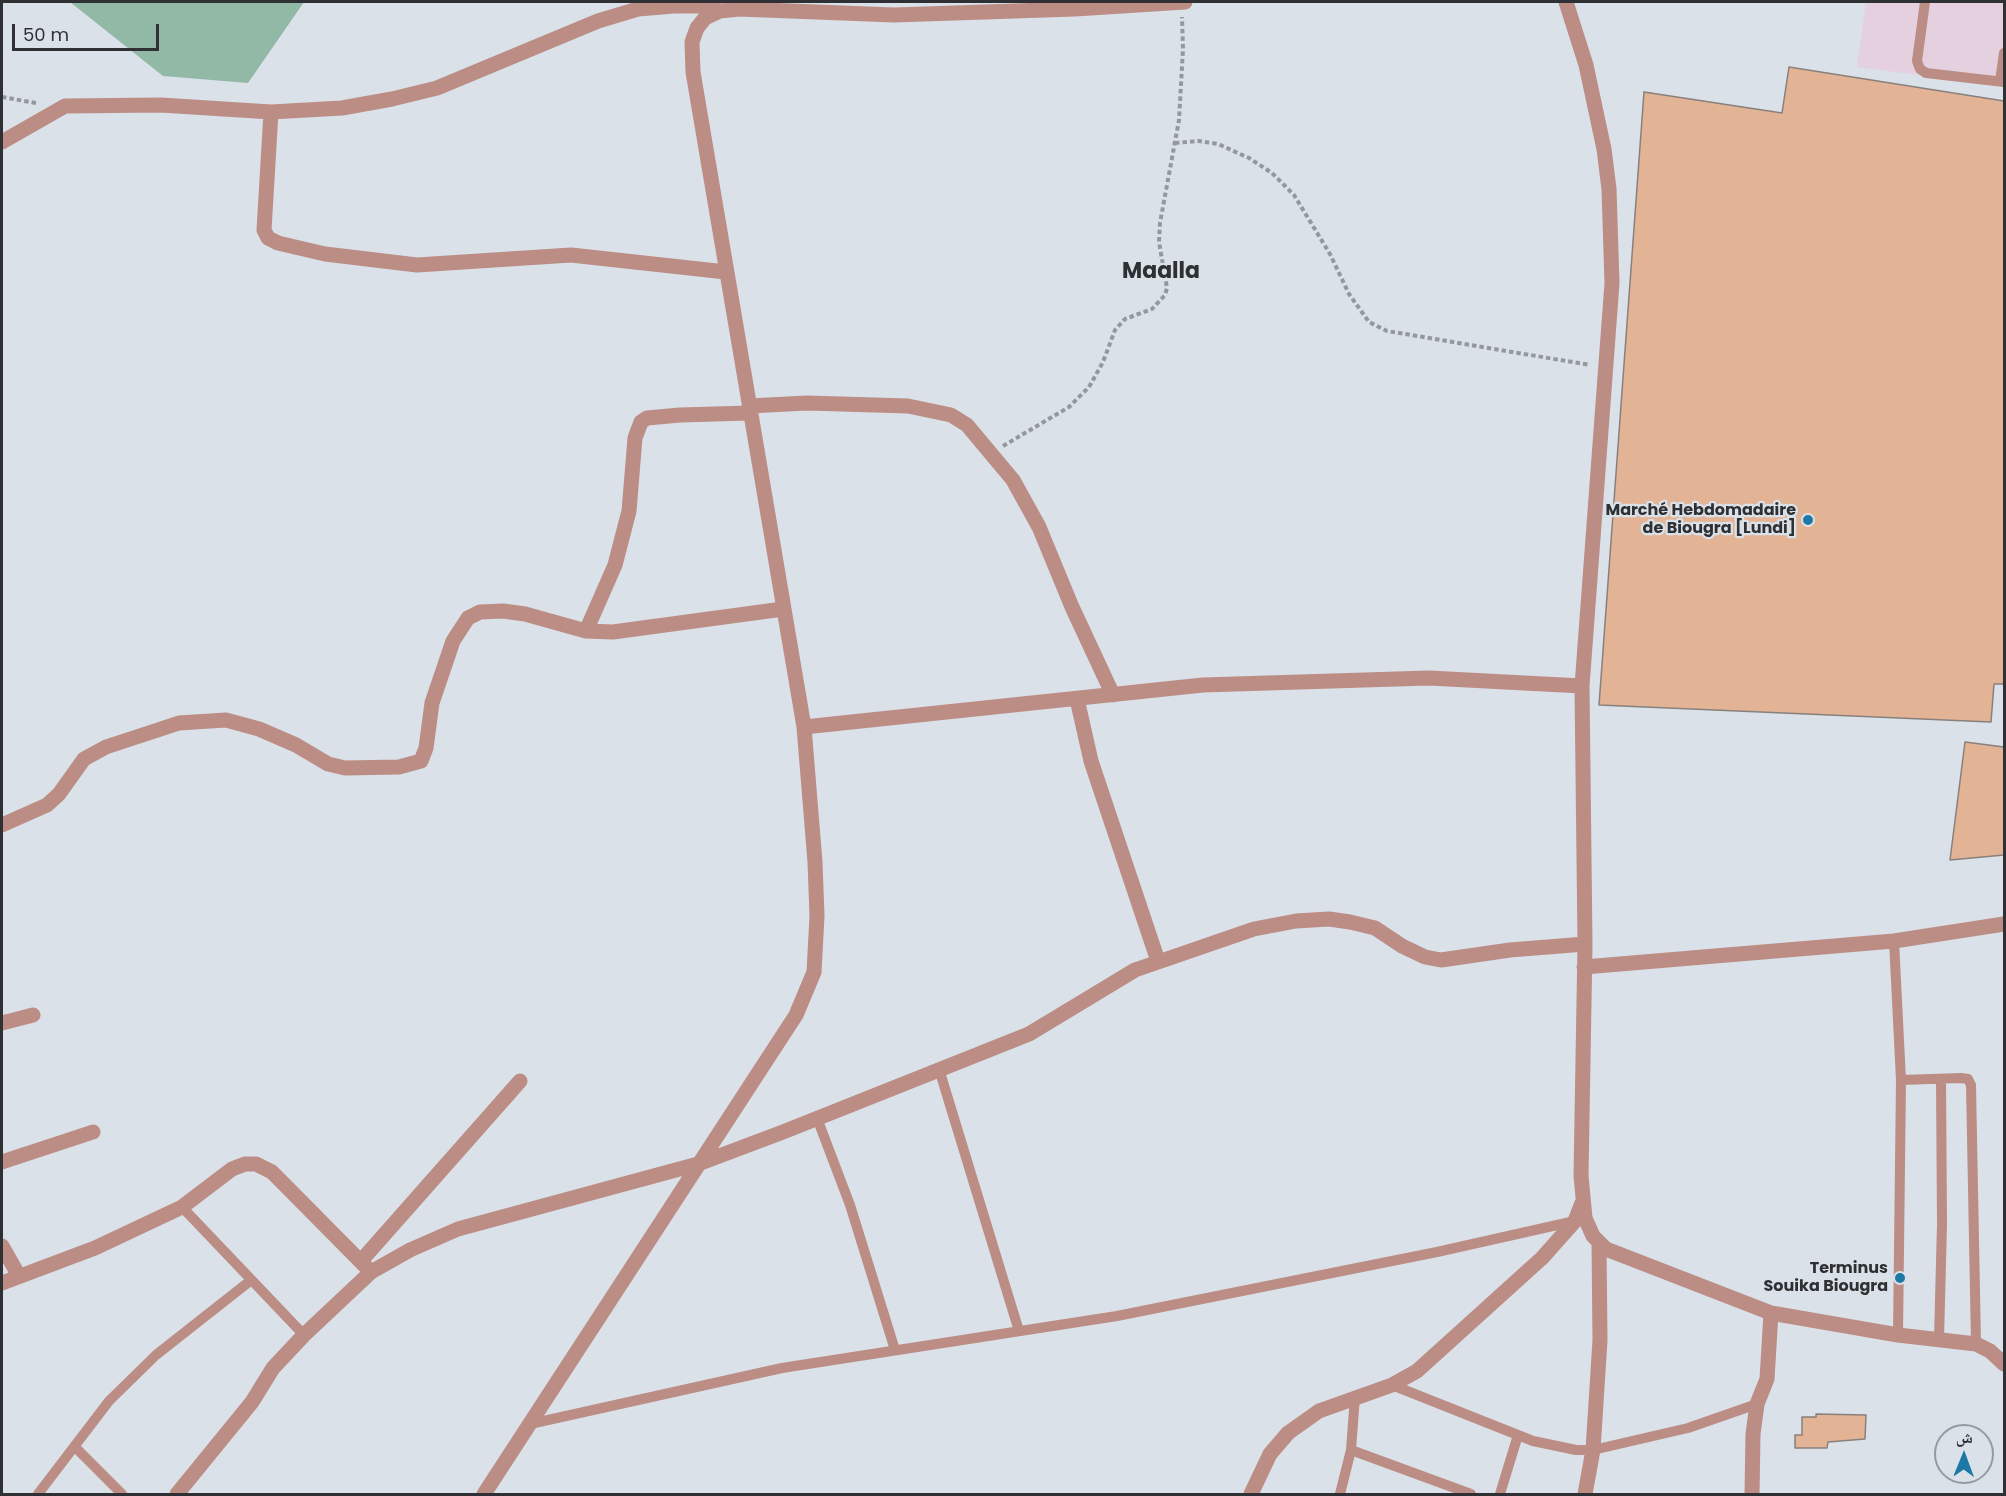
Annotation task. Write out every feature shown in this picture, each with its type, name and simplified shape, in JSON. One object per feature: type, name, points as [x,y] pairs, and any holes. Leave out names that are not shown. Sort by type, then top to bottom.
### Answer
[{"type":"street","points":[[2,142],[65,105],[161,105],[271,112],[342,108],[436,88],[598,21],[638,9],[700,6],[720,11],[759,9],[894,15],[1075,9],[1183,2]]},
{"type":"street","points":[[1566,2],[1590,81],[1609,189],[1612,283],[1582,686],[1585,944],[1582,1203],[1593,1236],[1599,1243],[1634,1262],[1771,1313],[1898,1335],[1976,1344],[1990,1351],[2004,1364]]},
{"type":"street","points":[[484,1494],[796,1015],[814,972],[817,946],[816,884],[804,727],[693,72],[692,51],[697,28],[705,18],[720,11]]},
{"type":"street","points":[[271,112],[264,230],[268,238],[278,243],[325,254],[417,265],[571,255],[726,272]]},
{"type":"street","points":[[586,631],[615,565],[629,511],[635,438],[641,422],[647,418],[750,409],[856,404],[936,410],[951,415],[967,425],[993,453],[1013,480],[1039,527],[1072,607],[1113,695]]},
{"type":"street","points":[[2,825],[47,805],[59,794],[84,759],[106,747],[179,723],[226,720],[259,729],[296,745],[328,764],[345,768],[374,770],[411,765],[421,761],[426,748],[432,703],[453,641],[468,618],[480,612],[502,611],[525,614],[586,631],[613,632],[783,609]]},
{"type":"street","points":[[804,727],[1203,685],[1429,678],[1582,686]]},
{"type":"street","points":[[1077,699],[1091,761],[1158,961]]},
{"type":"street","points":[[366,1267],[458,1229],[698,1164],[1029,1034],[1135,970],[1254,929],[1296,921],[1329,919],[1375,928],[1402,946],[1425,957],[1442,960],[1510,950],[1585,944]]},
{"type":"street","points":[[1584,967],[1894,940],[2004,924]]},
{"type":"street","points":[[2,1023],[33,1015]]},
{"type":"street","points":[[177,1494],[252,1402],[273,1368],[366,1267],[520,1081]]},
{"type":"street","points":[[2,1162],[93,1132]]},
{"type":"street","points":[[2,1283],[95,1248],[182,1208],[232,1169],[245,1164],[256,1164],[272,1172],[366,1267]]},
{"type":"street","points":[[1251,1494],[1270,1454],[1288,1433],[1319,1411],[1355,1396],[1392,1385],[1417,1371],[1542,1258],[1575,1221],[1582,1203]]},
{"type":"street","points":[[1585,1494],[1593,1450],[1600,1340],[1599,1243]]},
{"type":"street","points":[[2,1246],[19,1276]]},
{"type":"street","points":[[1752,1494],[1757,1404],[1767,1379],[1771,1313]]},
{"type":"lane","points":[[1925,2],[1917,61],[1920,69],[1926,73],[2002,81],[2004,53]]},
{"type":"lane","points":[[1894,940],[1901,1080],[1898,1335]]},
{"type":"lane","points":[[939,1069],[1018,1331]]},
{"type":"lane","points":[[1901,1080],[1961,1078],[1968,1079],[1971,1085],[1976,1344]]},
{"type":"lane","points":[[1939,1339],[1942,1224],[1941,1080]]},
{"type":"lane","points":[[817,1118],[850,1205],[894,1350]]},
{"type":"lane","points":[[182,1208],[304,1335]]},
{"type":"lane","points":[[530,1424],[782,1368],[1245,1292],[1575,1221]]},
{"type":"lane","points":[[38,1494],[109,1401],[156,1355],[250,1281]]},
{"type":"lane","points":[[1392,1385],[1518,1435],[1559,1448],[1593,1450],[1688,1428],[1757,1404]]},
{"type":"lane","points":[[1340,1494],[1351,1450],[1355,1396]]},
{"type":"lane","points":[[1500,1494],[1518,1435]]},
{"type":"lane","points":[[75,1447],[122,1494]]},
{"type":"lane","points":[[1351,1450],[1471,1494]]},
{"type":"path","points":[[993,453],[1013,438],[1054,418],[1069,407],[1089,387],[1103,362],[1115,330],[1125,319],[1152,309],[1165,295],[1167,288],[1159,242],[1160,223],[1182,90],[1183,2]]},
{"type":"path","points":[[1175,143],[1199,141],[1218,144],[1249,158],[1272,173],[1299,203],[1349,294],[1369,322],[1387,331],[1606,367]]},
{"type":"shaded area","points":[[1866,2],[2004,2],[2004,86],[1857,67]]},
{"type":"green space","points":[[70,2],[304,2],[248,83],[163,76]]},
{"type":"building","name":"Marché Hebdomadaire de Biougra [Lundi]","points":[[1789,67],[2004,101],[2004,684],[1994,684],[1991,722],[1599,705],[1644,92],[1782,113]]},
{"type":"building","points":[[1965,742],[2004,747],[2004,855],[1950,860]]},
{"type":"building","points":[[1816,1414],[1866,1415],[1865,1439],[1828,1442],[1827,1448],[1795,1448],[1795,1435],[1802,1435],[1802,1417],[1816,1417]]},
{"type":"place","name":"Marché Hebdomadaire de Biougra [Lundi]","points":[[1808,520]]},
{"type":"place","name":"Terminus Souika Biougra","points":[[1900,1278]]},
{"type":"district","name":"Maalla","points":[[1161,272]]}]
